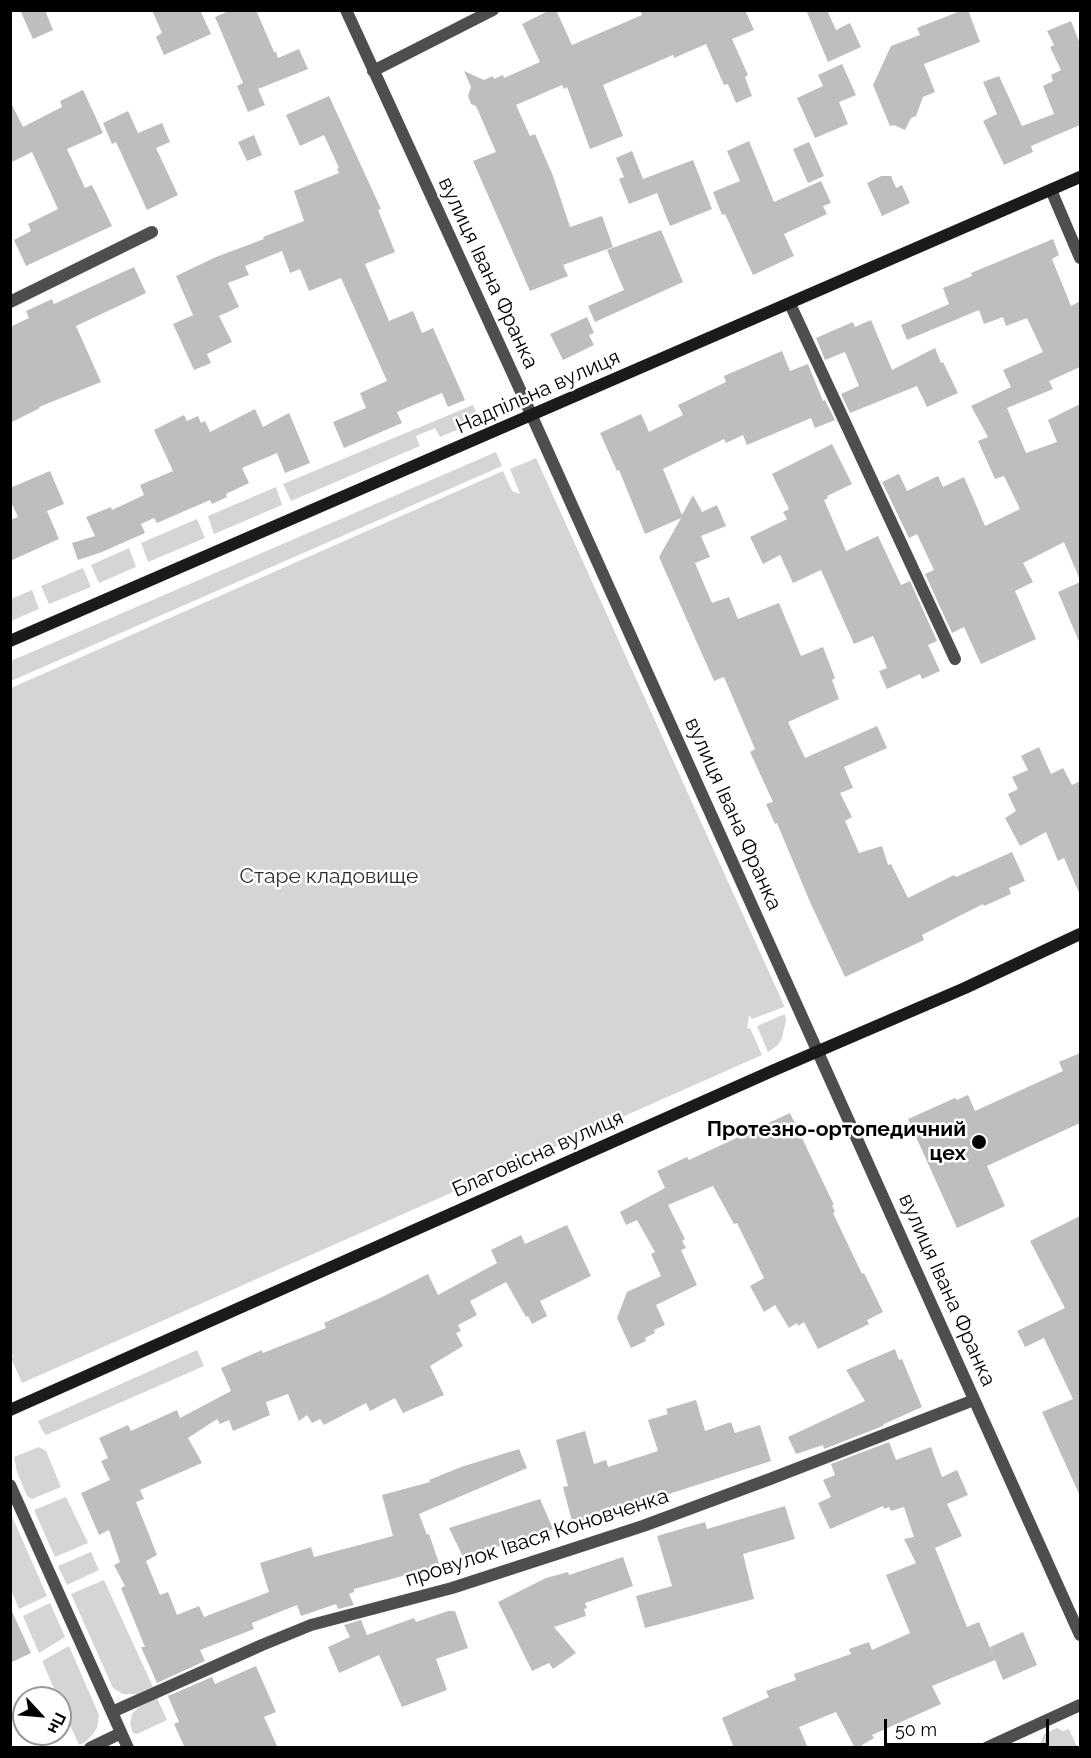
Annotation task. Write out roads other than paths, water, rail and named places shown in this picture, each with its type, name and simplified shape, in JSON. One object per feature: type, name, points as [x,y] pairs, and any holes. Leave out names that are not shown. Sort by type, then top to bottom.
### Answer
[{"type":"main road","name":"Надпільна вулиця","points":[[10,641],[1080,177]]},
{"type":"main road","name":"Благовісна вулиця","points":[[10,1410],[965,988],[1080,934]]},
{"type":"street","name":"вулиця Івана Франка","points":[[346,10],[1080,1635]]},
{"type":"street","points":[[373,70],[493,10]]},
{"type":"street","points":[[1051,190],[1080,258]]},
{"type":"street","points":[[10,302],[152,232]]},
{"type":"street","points":[[790,304],[955,659]]},
{"type":"street","name":"провулок Івася Коновченка","points":[[112,1712],[311,1625],[441,1591],[643,1526],[974,1400]]},
{"type":"street","points":[[10,1485],[128,1748]]},
{"type":"street","points":[[986,1748],[1080,1705]]},
{"type":"street","points":[[90,1748],[121,1733]]},
{"type":"place","name":"Протезно-ортопедичний цех","points":[[979,1142]]},
{"type":"park label","name":"Старе кладовище","points":[[329,877]]}]
